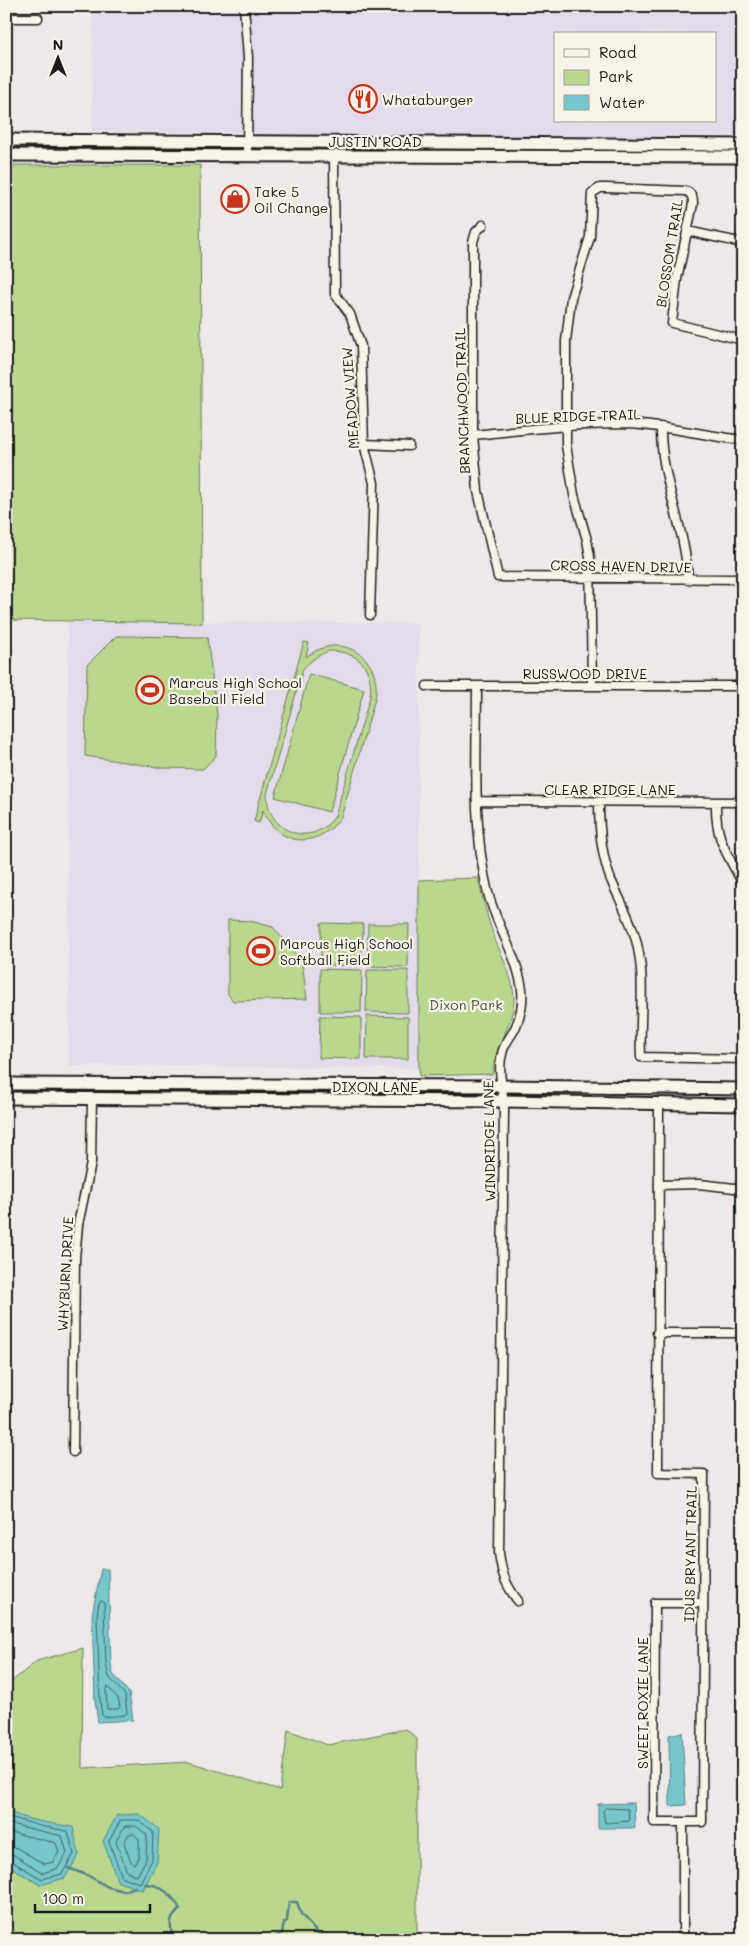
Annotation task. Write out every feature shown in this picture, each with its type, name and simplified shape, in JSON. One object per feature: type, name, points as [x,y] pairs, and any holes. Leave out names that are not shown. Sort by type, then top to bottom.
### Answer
[{"type":"main road","name":"JUSTIN ROAD","points":[[6,140],[743,145]]},
{"type":"main road","name":"JUSTIN ROAD","points":[[6,155],[743,157]]},
{"type":"main road","name":"DIXON LANE","points":[[6,1084],[743,1089]]},
{"type":"main road","name":"DIXON LANE","points":[[6,1098],[504,1101],[743,1105]]},
{"type":"street","points":[[244,6],[248,58],[246,156]]},
{"type":"street","points":[[6,18],[38,18]]},
{"type":"street","name":"MEADOW VIEW","points":[[334,156],[335,294],[350,314],[361,346],[364,444],[374,483],[370,615]]},
{"type":"street","name":"BLOSSOM TRAIL","points":[[566,426],[566,341],[568,319],[576,280],[590,237],[592,214],[590,200],[595,190],[606,188],[686,191],[690,193],[693,198],[677,279],[672,323],[743,340]]},
{"type":"street","name":"BRANCHWOOD TRAIL","points":[[483,225],[476,232],[473,249],[473,435],[478,491],[498,577]]},
{"type":"street","points":[[688,231],[743,243]]},
{"type":"street","name":"BLUE RIDGE TRAIL","points":[[473,435],[566,426],[626,424],[661,427],[743,440]]},
{"type":"street","points":[[566,426],[574,495],[587,540],[592,579],[592,686]]},
{"type":"street","points":[[661,427],[661,445],[685,550],[688,580]]},
{"type":"street","points":[[364,444],[409,446]]},
{"type":"street","name":"CROSS HAVEN DRIVE","points":[[498,577],[743,579]]},
{"type":"street","name":"RUSSWOOD DRIVE","points":[[426,686],[743,686]]},
{"type":"street","name":"WINDRIDGE LANE","points":[[477,686],[477,827],[482,863],[488,892],[499,926],[511,952],[522,991],[522,1004],[516,1027],[503,1049],[500,1086],[504,1101],[499,1553],[502,1573],[507,1587],[518,1601]]},
{"type":"street","name":"CLEAR RIDGE LANE","points":[[477,801],[743,802]]},
{"type":"street","points":[[599,802],[600,840],[604,859],[610,878],[630,921],[642,962],[641,1057],[743,1059]]},
{"type":"street","points":[[716,802],[718,834],[743,884]]},
{"type":"street","name":"WHYBURN DRIVE","points":[[73,1452],[75,1258],[78,1225],[90,1163],[92,1098]]},
{"type":"street","name":"IDUS BRYANT TRAIL","points":[[659,1104],[658,1473],[704,1474],[702,1822],[684,1822]]},
{"type":"street","points":[[659,1185],[698,1184],[743,1190]]},
{"type":"street","points":[[657,1333],[743,1334]]},
{"type":"street","name":"SWEET ROXIE LANE","points":[[684,1822],[654,1822],[655,1603],[702,1603]]},
{"type":"street","points":[[683,1940],[684,1822]]},
{"type":"shaded area","points":[[93,6],[743,6],[743,136],[257,136],[257,133],[92,131]]},
{"type":"shaded area","points":[[68,621],[419,623],[419,1069],[99,1065],[69,1067]]},
{"type":"green space","points":[[6,165],[200,165],[202,623],[6,620]]},
{"type":"green space","name":"Marcus High School Baseball Field","points":[[116,636],[207,637],[217,715],[216,756],[203,769],[164,768],[85,756],[87,665]]},
{"type":"green space","points":[[304,642],[309,643],[306,657],[319,649],[332,646],[345,647],[357,652],[373,670],[376,684],[375,699],[341,817],[322,835],[311,839],[299,840],[278,832],[270,823],[263,810],[259,823],[254,821]],"holes":[[[329,651],[348,654],[362,663],[369,677],[371,686],[370,697],[335,816],[326,826],[315,832],[304,834],[293,832],[283,827],[275,819],[269,808],[267,794],[303,669],[321,654]]]},
{"type":"green space","points":[[309,674],[364,689],[329,812],[275,797]]},
{"type":"green space","name":"Dixon Park","points":[[478,878],[491,927],[512,983],[513,1011],[496,1055],[493,1074],[419,1076],[419,880]]},
{"type":"green space","name":"Marcus High School Softball Field","points":[[228,920],[250,921],[273,927],[302,962],[307,999],[233,1001],[228,994]]},
{"type":"green space","points":[[321,923],[363,924],[362,966],[321,965]]},
{"type":"green space","points":[[368,924],[409,924],[408,967],[367,966]]},
{"type":"green space","points":[[320,969],[362,970],[361,1012],[320,1012]]},
{"type":"green space","points":[[367,970],[408,970],[408,1013],[366,1012]]},
{"type":"green space","points":[[320,1016],[361,1017],[361,1059],[319,1058]]},
{"type":"green space","points":[[367,1016],[408,1017],[408,1059],[366,1059]]},
{"type":"green space","points":[[83,1648],[82,1768],[189,1762],[280,1790],[288,1730],[328,1745],[406,1729],[417,1739],[417,1940],[6,1940],[6,1686],[37,1661]]},
{"type":"water","points":[[101,1569],[108,1569],[111,1664],[113,1674],[129,1693],[133,1720],[98,1722],[95,1701],[92,1615]]},
{"type":"water","points":[[682,1732],[686,1805],[670,1806],[669,1735]]},
{"type":"water","points":[[634,1803],[635,1828],[598,1828],[598,1804]]},
{"type":"water","points":[[6,1810],[30,1819],[73,1827],[79,1855],[65,1878],[40,1885],[6,1864]]},
{"type":"water","points":[[139,1814],[159,1829],[157,1862],[143,1890],[118,1882],[103,1841],[117,1815]]},
{"type":"waterway","points":[[68,1868],[87,1875],[108,1887],[124,1891],[135,1887]]},
{"type":"waterway","points":[[145,1884],[161,1888],[174,1900],[180,1909],[172,1918],[171,1923],[172,1934],[178,1940]]},
{"type":"waterway","points":[[270,1940],[282,1933],[284,1923],[287,1921],[289,1902],[297,1902],[301,1914],[323,1940]]},
{"type":"place","name":"Whataburger","points":[[363,99]]},
{"type":"place","name":"Take 5 Oil Change","points":[[235,199]]},
{"type":"place","name":"Marcus High School Baseball Field","points":[[150,690]]},
{"type":"place","name":"Marcus High School Softball Field","points":[[261,951]]}]
